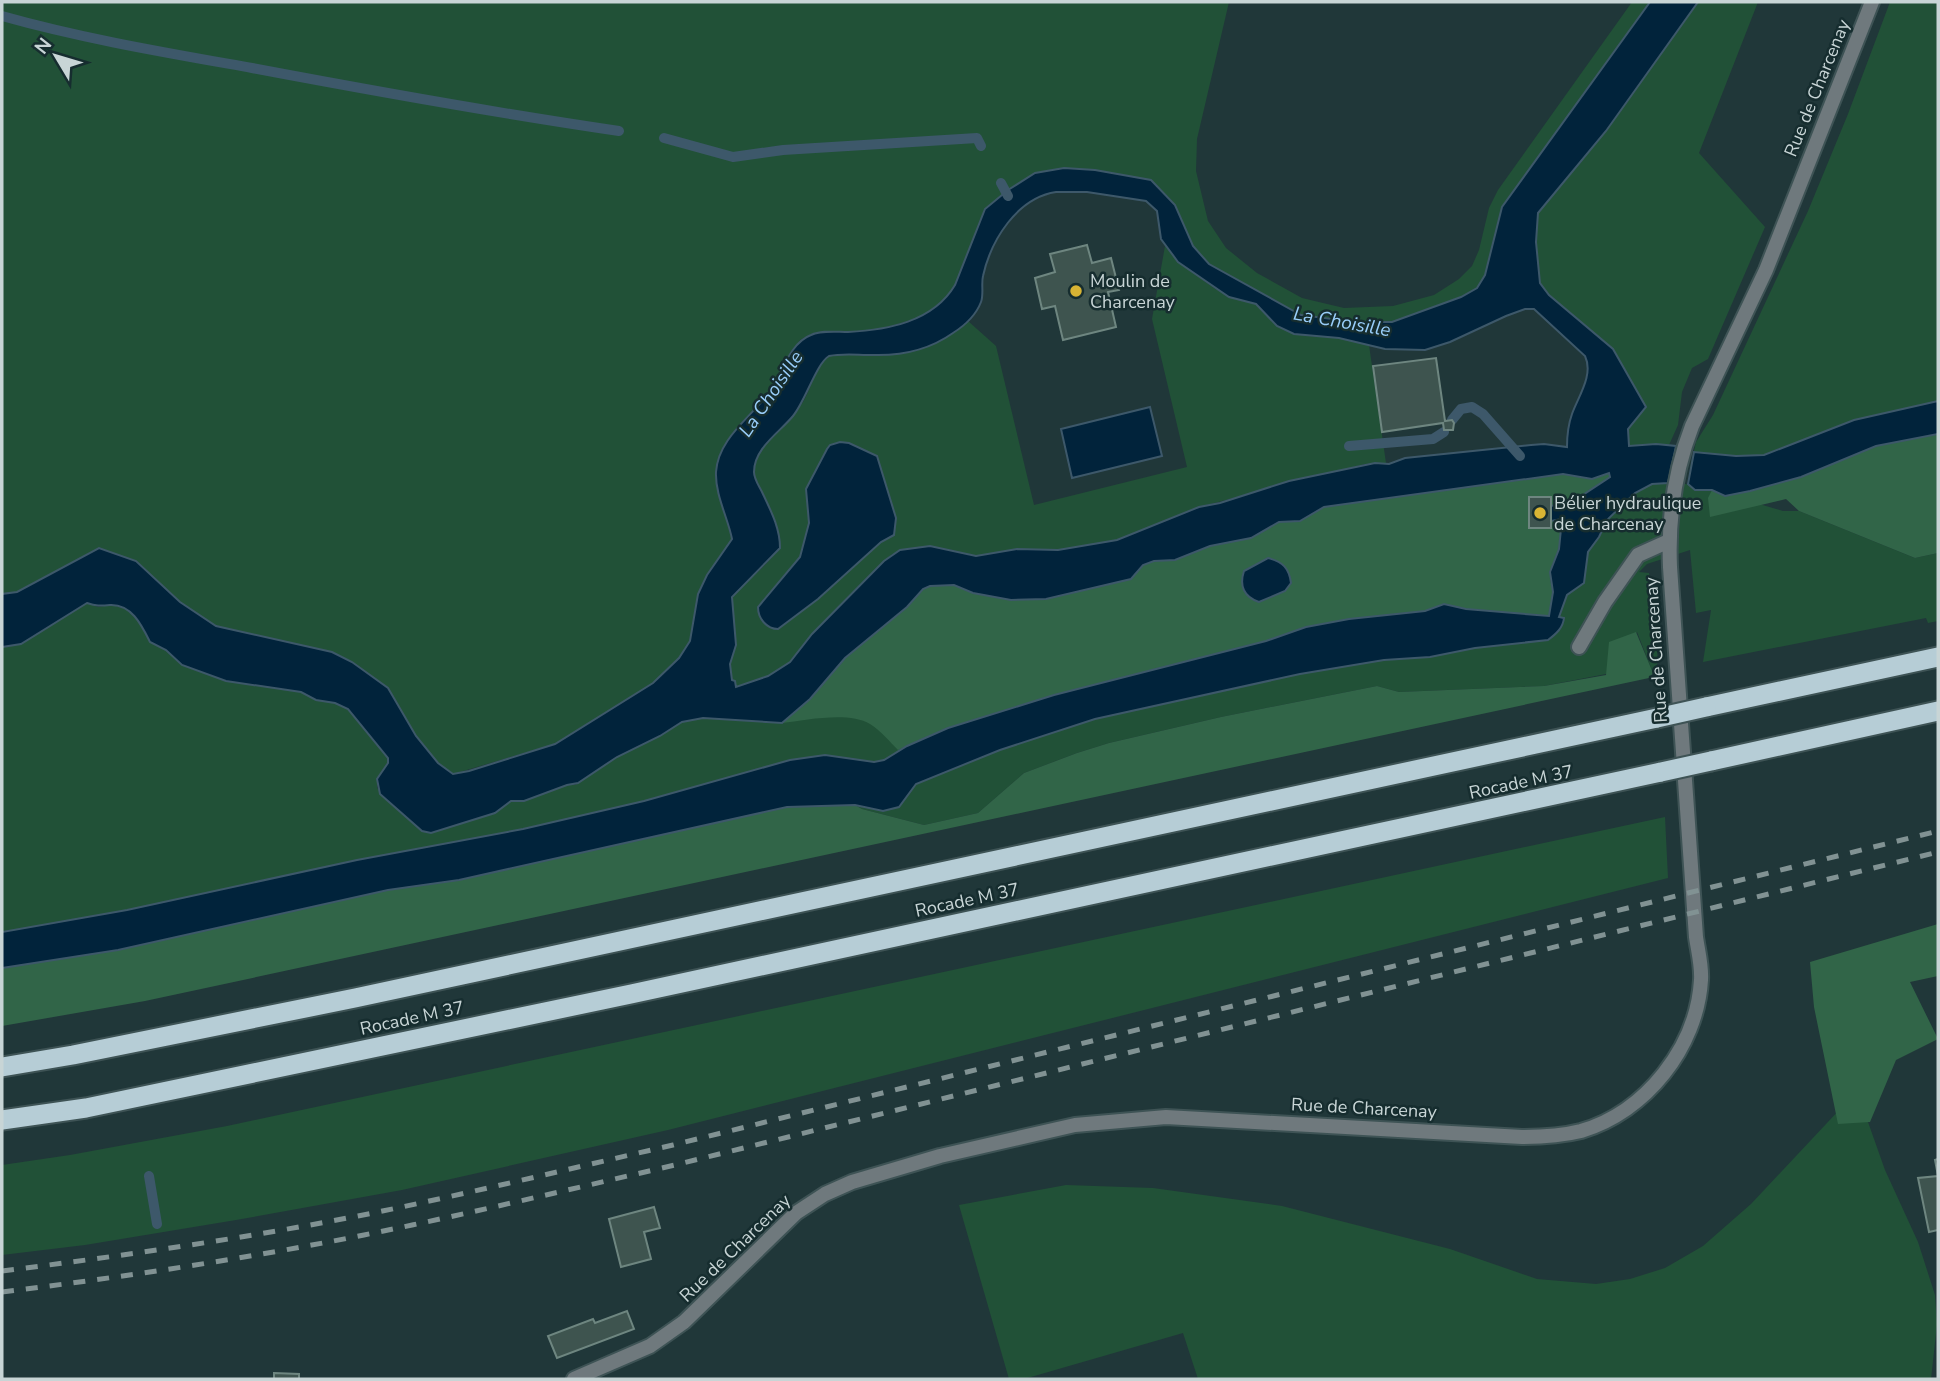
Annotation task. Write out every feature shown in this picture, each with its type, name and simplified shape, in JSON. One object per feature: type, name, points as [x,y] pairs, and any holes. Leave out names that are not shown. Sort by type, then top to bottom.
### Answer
[{"type":"highway","name":"Rocade M 37","points":[[2,1067],[86,1053],[355,998],[1938,657]]},
{"type":"highway","name":"Rocade M 37","points":[[2,1120],[86,1108],[631,994],[1938,711]]},
{"type":"street","name":"Rue de Charcenay","points":[[574,1379],[650,1346],[684,1322],[796,1213],[825,1194],[852,1182],[940,1156],[1064,1127],[1166,1117],[1522,1137],[1553,1136],[1581,1130],[1624,1111],[1646,1094],[1665,1073],[1683,1044],[1695,1015],[1701,978],[1669,541],[1675,490],[1686,442],[1766,270],[1872,2]]},
{"type":"street","name":"Rue de Charcenay","points":[[1580,647],[1605,602],[1638,555],[1669,541]]},
{"type":"green space","points":[[2,2],[1229,2],[1197,139],[1196,171],[1208,221],[1226,248],[1257,273],[1302,298],[1344,308],[1393,306],[1434,295],[1459,279],[1472,266],[1479,250],[1489,208],[1498,190],[1632,2],[1650,2],[1502,207],[1485,275],[1477,288],[1461,297],[1392,322],[1356,322],[1301,315],[1238,282],[1209,264],[1193,246],[1175,205],[1151,180],[1095,170],[985,209],[950,294],[921,317],[878,330],[813,333],[800,340],[768,393],[732,434],[719,494],[732,539],[707,575],[698,594],[690,641],[679,658],[653,683],[555,744],[453,774],[438,763],[416,736],[388,688],[352,662],[332,652],[216,626],[180,602],[136,562],[99,548],[17,592],[2,594]]},
{"type":"green space","points":[[1698,2],[1758,2],[1699,153],[1765,227],[1708,359],[1692,368],[1682,392],[1678,425],[1669,445],[1629,446],[1628,429],[1646,406],[1613,349],[1549,295],[1540,283],[1536,242],[1538,213],[1606,131]]},
{"type":"green space","points":[[1890,2],[1938,2],[1938,448],[1690,468],[1696,442],[1713,415],[1808,211]]},
{"type":"green space","points":[[1165,246],[1178,262],[1214,288],[1234,299],[1256,304],[1277,326],[1285,330],[1369,345],[1386,463],[1365,464],[1199,507],[1117,540],[1058,550],[1017,549],[976,556],[942,548],[892,554],[812,634],[790,662],[768,676],[736,687],[732,680],[730,664],[736,645],[732,597],[771,558],[777,549],[778,539],[771,511],[756,479],[755,466],[769,440],[803,402],[817,371],[829,356],[887,355],[912,351],[947,336],[968,321],[996,346],[1034,505],[1187,467],[1152,319]]},
{"type":"green space","points":[[1938,434],[1938,553],[1915,558],[1799,511],[1786,499],[1710,517],[1708,498],[1712,490],[1725,496],[1750,491],[1801,477],[1876,446]]},
{"type":"green space","points":[[1610,472],[1698,486],[1783,511],[1799,511],[1915,558],[1938,553],[1938,621],[1928,623],[1926,618],[1703,662],[1711,610],[1696,613],[1690,550],[1647,564],[1639,572],[1649,573],[1658,662],[1653,673],[1637,632],[1606,674],[1544,686],[1399,692],[1377,686],[1221,717],[1077,753],[1024,773],[978,813],[924,825],[855,805],[2,983],[2,647],[21,644],[87,603],[98,607],[112,605],[126,609],[143,625],[148,639],[166,650],[182,665],[242,682],[301,692],[316,700],[335,703],[348,709],[388,758],[377,788],[422,831],[431,833],[495,813],[511,801],[524,801],[567,785],[575,785],[617,757],[682,722],[703,718],[782,723],[845,658],[907,607]]},
{"type":"green space","points":[[1610,472],[1610,477],[1575,500],[1551,506],[1550,497],[1529,497],[1529,528],[1550,528],[1551,521],[1562,518],[1559,549],[1550,580],[1553,591],[1549,616],[1466,609],[1444,604],[1425,611],[1349,619],[1306,627],[1266,641],[1054,695],[948,728],[898,750],[877,729],[861,720],[839,717],[782,723],[810,699],[845,658],[907,607],[923,589],[930,586],[954,585],[973,593],[1011,600],[1046,599],[1131,579],[1143,565],[1154,561],[1169,561],[1210,546],[1251,538],[1279,522],[1300,521],[1324,507],[1563,474],[1592,479]]},
{"type":"green space","points":[[1636,632],[1653,673],[1649,678],[145,1001],[2,1026],[2,968],[118,950],[388,890],[459,880],[787,807],[855,805],[924,825],[978,813],[1024,773],[1077,753],[1221,717],[1377,686],[1399,692],[1544,686],[1606,675],[1609,642]]},
{"type":"green space","points":[[1665,817],[1668,878],[668,1130],[402,1190],[85,1245],[2,1255],[2,1165],[227,1126]]},
{"type":"green space","points":[[1938,924],[1938,976],[1910,982],[1938,1039],[1896,1060],[1870,1122],[1838,1124],[1814,1007],[1810,962]]},
{"type":"green space","points":[[1857,1091],[1885,1170],[1918,1242],[1935,1295],[1937,1324],[1931,1379],[1198,1379],[1183,1333],[1024,1379],[1009,1379],[959,1205],[1066,1185],[1153,1188],[1282,1206],[1450,1249],[1537,1279],[1596,1284],[1630,1279],[1665,1268],[1703,1246],[1751,1204]]},
{"type":"water","name":"La Choisille","points":[[1650,2],[1698,2],[1606,131],[1538,213],[1536,242],[1540,283],[1549,295],[1613,349],[1646,407],[1628,429],[1629,446],[1676,446],[1668,483],[1652,484],[1635,493],[1607,520],[1588,552],[1584,583],[1567,595],[1559,617],[1564,618],[1562,625],[1548,640],[1475,648],[1430,657],[1384,660],[1300,674],[1095,719],[1000,750],[916,784],[899,807],[883,811],[855,805],[787,807],[459,880],[388,890],[118,950],[2,968],[2,932],[127,910],[357,860],[523,829],[644,801],[790,760],[825,755],[874,762],[884,760],[907,746],[948,728],[1054,695],[1266,641],[1306,627],[1349,619],[1425,611],[1444,604],[1466,609],[1549,616],[1553,592],[1550,572],[1559,549],[1562,519],[1551,521],[1551,506],[1575,500],[1610,477],[1609,473],[1592,479],[1563,474],[1324,507],[1300,521],[1279,522],[1251,538],[1210,546],[1175,560],[1154,561],[1143,565],[1131,579],[1046,599],[1011,600],[973,593],[954,585],[930,586],[923,589],[907,607],[845,658],[810,699],[782,723],[703,718],[682,722],[617,757],[578,783],[524,801],[511,801],[495,813],[431,833],[422,831],[380,794],[377,779],[388,763],[388,758],[348,709],[335,703],[316,700],[301,692],[226,681],[182,665],[166,650],[150,642],[135,617],[124,608],[87,603],[21,644],[2,647],[2,594],[17,592],[99,548],[136,561],[180,602],[216,626],[332,652],[352,662],[388,688],[416,736],[438,763],[453,774],[469,771],[555,744],[653,683],[679,658],[690,641],[698,594],[707,575],[732,539],[716,472],[722,449],[768,394],[791,352],[803,339],[815,333],[863,331],[893,326],[922,316],[934,308],[946,298],[955,285],[985,209],[1035,173],[1064,168],[1095,170],[1151,180],[1175,205],[1193,246],[1209,264],[1301,315],[1356,322],[1392,322],[1461,297],[1477,288],[1485,275],[1502,207]],"holes":[[[1056,192],[1087,192],[1146,201],[1157,211],[1161,239],[1178,262],[1229,297],[1256,304],[1277,326],[1294,334],[1339,338],[1385,349],[1425,350],[1450,342],[1506,316],[1525,309],[1534,309],[1585,356],[1587,363],[1584,386],[1570,422],[1567,447],[1531,445],[1405,458],[1389,464],[1375,463],[1289,481],[1199,507],[1117,540],[1058,550],[1017,549],[976,556],[930,546],[900,550],[884,561],[812,634],[790,662],[768,676],[736,687],[735,681],[732,680],[730,664],[736,645],[732,597],[780,548],[774,520],[755,477],[755,463],[763,448],[798,409],[824,360],[829,356],[845,354],[904,353],[944,339],[969,320],[979,307],[983,276],[992,249],[999,235],[1018,212],[1042,196]]]},
{"type":"water","points":[[1938,401],[1938,434],[1876,446],[1801,477],[1725,496],[1712,490],[1695,490],[1688,484],[1694,452],[1736,456],[1764,455],[1854,420]]},
{"type":"water","points":[[1150,407],[1162,456],[1072,478],[1061,429]]},
{"type":"water","points":[[840,442],[849,443],[877,456],[896,518],[894,535],[881,542],[818,599],[778,629],[770,627],[761,619],[758,607],[800,557],[809,523],[806,489],[827,449]]},
{"type":"water","points":[[1268,558],[1284,566],[1291,583],[1285,591],[1259,602],[1246,594],[1243,586],[1244,571]]},
{"type":"building","name":"Moulin de Charcenay","points":[[1087,245],[1092,263],[1111,258],[1119,290],[1108,292],[1116,327],[1063,340],[1055,306],[1042,309],[1035,278],[1055,272],[1050,254]]},
{"type":"building","points":[[1436,358],[1445,421],[1452,420],[1453,430],[1444,430],[1443,423],[1382,432],[1373,366]]},
{"type":"building","name":"Bélier hydraulique de Charcenay","points":[[1529,497],[1551,497],[1551,528],[1529,528]]},
{"type":"building","points":[[1938,1176],[1938,1230],[1929,1232],[1918,1178]]},
{"type":"building","points":[[654,1207],[660,1228],[644,1232],[651,1259],[621,1267],[609,1219]]},
{"type":"building","points":[[627,1311],[634,1329],[557,1358],[548,1336],[593,1319],[595,1323]]},
{"type":"building","points":[[274,1373],[299,1374],[299,1379],[274,1379]]},
{"type":"waterway","points":[[2,16],[158,51],[619,131]]},
{"type":"waterway","points":[[664,138],[733,157],[783,150],[977,138],[981,146]]},
{"type":"waterway","points":[[1001,183],[1008,196]]},
{"type":"waterway","points":[[1452,420],[1461,409],[1472,407],[1483,414],[1520,456]]},
{"type":"waterway","points":[[1349,446],[1433,439],[1444,432]]},
{"type":"waterway","points":[[149,1176],[157,1224]]},
{"type":"railway","points":[[2,1271],[269,1232],[476,1191],[673,1145],[1938,831]]},
{"type":"railway","points":[[2,1292],[274,1252],[481,1210],[675,1165],[1938,852]]},
{"type":"place","name":"Moulin de Charcenay","points":[[1076,291]]},
{"type":"place","name":"Bélier hydraulique de Charcenay","points":[[1540,513]]}]
